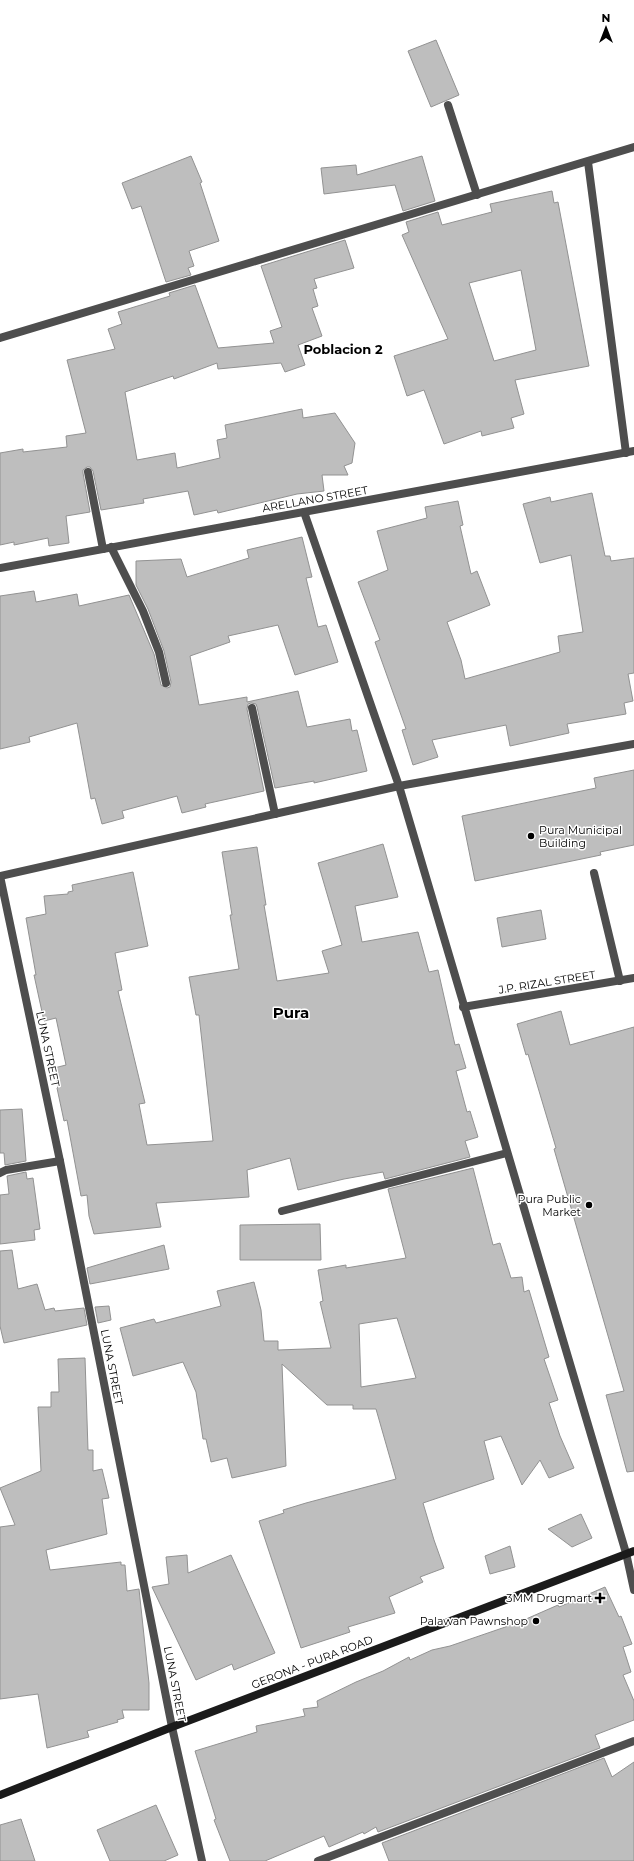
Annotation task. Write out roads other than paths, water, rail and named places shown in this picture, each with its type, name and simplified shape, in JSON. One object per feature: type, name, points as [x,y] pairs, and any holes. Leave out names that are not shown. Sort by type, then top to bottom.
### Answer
[{"type":"main road","name":"GERONA - PURA ROAD","points":[[1,1793],[630,1552]]},
{"type":"street","points":[[448,105],[477,195]]},
{"type":"street","points":[[0,338],[634,147]]},
{"type":"street","points":[[588,162],[630,452]]},
{"type":"street","name":"ARELLANO STREET","points":[[0,568],[630,452]]},
{"type":"street","points":[[88,472],[107,548],[143,611],[159,652],[166,683]]},
{"type":"street","points":[[304,512],[399,786],[507,1153],[630,1552],[634,1590]]},
{"type":"street","points":[[252,708],[274,814]]},
{"type":"street","points":[[0,876],[399,786],[634,744]]},
{"type":"street","points":[[594,873],[620,981]]},
{"type":"street","name":"LUNA STREET","points":[[0,876],[60,1160],[172,1727],[202,1861]]},
{"type":"street","name":"J.P. RIZAL STREET","points":[[463,1007],[634,978]]},
{"type":"street","points":[[282,1211],[507,1153]]},
{"type":"street","points":[[0,1173],[6,1170],[60,1160]]},
{"type":"street","points":[[318,1861],[634,1741]]},
{"type":"place","name":"Pura Municipal Building","points":[[531,836]]},
{"type":"place","name":"Pura Public Market","points":[[589,1205]]},
{"type":"place","name":"3MM Drugmart","points":[[600,1598]]},
{"type":"place","name":"Palawan Pawnshop","points":[[536,1621]]},
{"type":"district","name":"Poblacion 2","points":[[343,349]]},
{"type":"district","name":"Pura","points":[[291,1012]]}]
